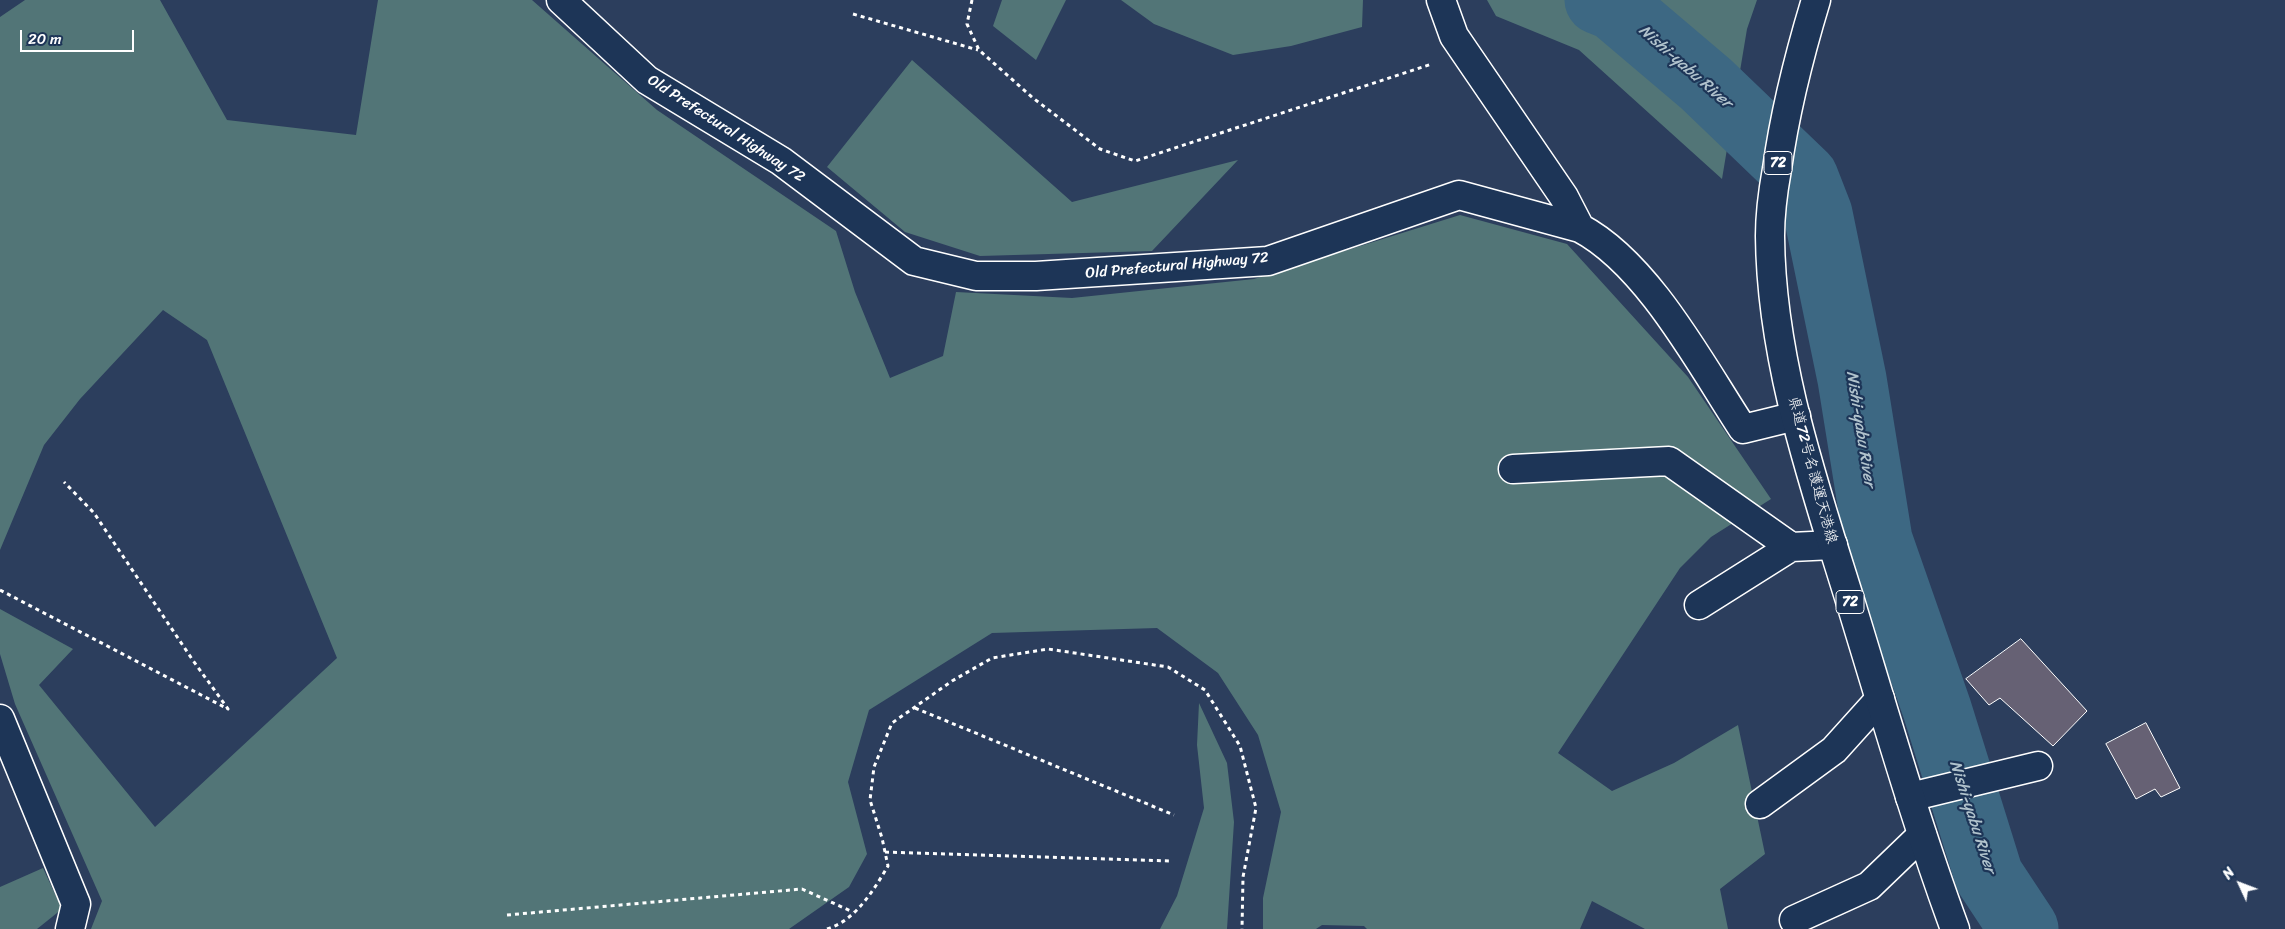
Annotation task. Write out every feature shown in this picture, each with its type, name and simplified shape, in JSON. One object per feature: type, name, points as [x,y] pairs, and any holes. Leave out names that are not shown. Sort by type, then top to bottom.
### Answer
[{"type":"street","name":"Old Prefectural Highway 72","points":[[561,0],[647,80],[781,161],[914,261],[976,276],[1036,276],[1268,261],[1459,195],[1580,228],[1608,246],[1659,299],[1743,429],[1796,416]]},
{"type":"street","points":[[1441,0],[1460,45],[1564,198],[1580,228]]},
{"type":"street","name":"県道72号名護運天港線","points":[[1816,0],[1798,60],[1782,132],[1773,195],[1770,233],[1776,322],[1796,416],[1832,545],[1880,699],[1921,794],[1922,835],[1955,929]]},
{"type":"street","points":[[1513,469],[1669,461],[1791,547]]},
{"type":"street","points":[[1699,605],[1791,547],[1832,545]]},
{"type":"street","points":[[1760,804],[1834,750],[1880,699]]},
{"type":"street","points":[[0,719],[76,904],[70,929]]},
{"type":"street","points":[[1921,794],[2038,766]]},
{"type":"street","points":[[1794,920],[1869,886],[1922,835]]},
{"type":"path","points":[[972,0],[968,24],[979,50],[1033,98],[1100,149],[1135,161],[1460,45]]},
{"type":"path","points":[[853,14],[979,50]]},
{"type":"path","points":[[0,590],[228,709],[94,513],[64,482]]},
{"type":"path","points":[[827,929],[835,926],[867,900],[888,866],[870,800],[874,767],[892,723],[952,681],[992,658],[1048,649],[1168,667],[1205,690],[1240,746],[1256,808],[1243,877],[1242,929]]},
{"type":"path","points":[[915,708],[1174,815]]},
{"type":"path","points":[[885,852],[1170,861]]},
{"type":"path","points":[[507,915],[802,889],[853,912]]},
{"type":"green space","points":[[25,0],[160,0],[227,120],[356,135],[378,0],[532,0],[657,110],[836,231],[855,292],[890,378],[943,356],[956,292],[1072,298],[1254,279],[1460,215],[1567,244],[1688,377],[1771,499],[1711,537],[1680,568],[1558,753],[1612,791],[1674,763],[1738,725],[1765,854],[1720,889],[1728,929],[1645,929],[1592,901],[1580,929],[1367,929],[1364,926],[1322,925],[1316,929],[1263,929],[1263,898],[1281,812],[1258,735],[1218,673],[1157,628],[992,633],[869,710],[848,782],[867,854],[849,887],[789,929],[91,929],[102,901],[15,704],[0,654],[0,609],[73,649],[39,685],[155,827],[337,658],[207,340],[163,310],[80,399],[44,445],[0,550],[0,17]]},
{"type":"green space","points":[[1002,0],[1066,0],[1036,60],[993,26]]},
{"type":"green space","points":[[1121,0],[1363,0],[1362,27],[1291,46],[1233,55],[1154,24]]},
{"type":"green space","points":[[1487,0],[1757,0],[1747,29],[1722,179],[1579,50],[1496,16]]},
{"type":"green space","points":[[912,60],[1072,202],[1238,160],[1152,251],[980,256],[905,232],[827,167]]},
{"type":"green space","points":[[1199,703],[1227,763],[1234,822],[1227,929],[1160,929],[1177,896],[1204,808],[1197,745]]},
{"type":"green space","points":[[43,868],[62,909],[37,929],[0,929],[0,887]]},
{"type":"building","points":[[2021,639],[2087,711],[2053,746],[2000,698],[1989,705],[1966,679]]},
{"type":"building","points":[[2146,723],[2180,788],[2161,797],[2155,789],[2136,799],[2106,744]]},
{"type":"waterway","name":"Nishi-yabu River","points":[[1599,0],[1614,6],[1706,84],[1804,178],[1818,214],[1852,379],[1878,540],[1937,709],[1989,876],[2024,929]]}]
